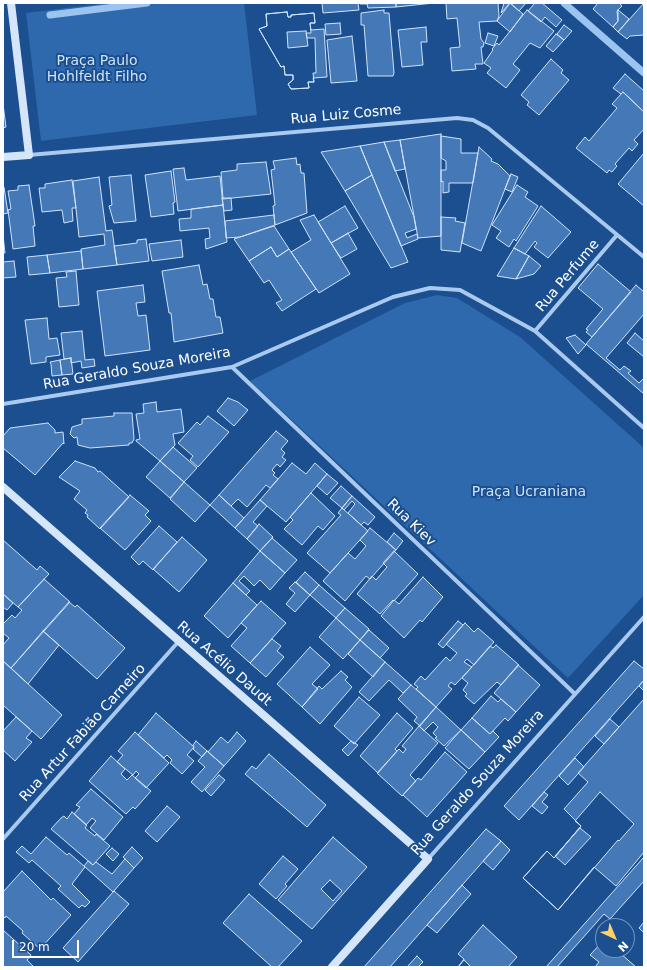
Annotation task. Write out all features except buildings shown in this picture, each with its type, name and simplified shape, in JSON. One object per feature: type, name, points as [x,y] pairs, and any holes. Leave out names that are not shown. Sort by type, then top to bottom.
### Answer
[{"type":"street","points":[[11,3],[29,155]]},
{"type":"street","name":"Rua Luiz Cosme","points":[[3,157],[457,118],[473,120],[488,128],[644,257]]},
{"type":"street","name":"Rua Perfume","points":[[536,331],[617,235]]},
{"type":"street","name":"Rua Geraldo Souza Moreira","points":[[3,404],[232,367],[393,297],[430,288],[460,290],[536,331],[644,428]]},
{"type":"street","name":"Rua Kiev","points":[[232,367],[575,694]]},
{"type":"street","name":"Rua Acélio Daudt","points":[[3,488],[428,859]]},
{"type":"street","name":"Rua Geraldo Souza Moreira","points":[[332,967],[644,617]]},
{"type":"street","name":"Rua Artur Fabião Carneiro","points":[[3,839],[179,641]]},
{"type":"green space","name":"Praça Paulo Hohlfeldt Filho","points":[[108,3],[244,3],[257,115],[41,141],[26,13]]},
{"type":"green space","name":"Praça Ucraniana","points":[[437,295],[457,298],[520,337],[644,448],[644,595],[568,678],[250,381],[405,303]]},
{"type":"waterway","points":[[50,15],[147,3]]},
{"type":"waterway","points":[[564,3],[644,73]]}]
